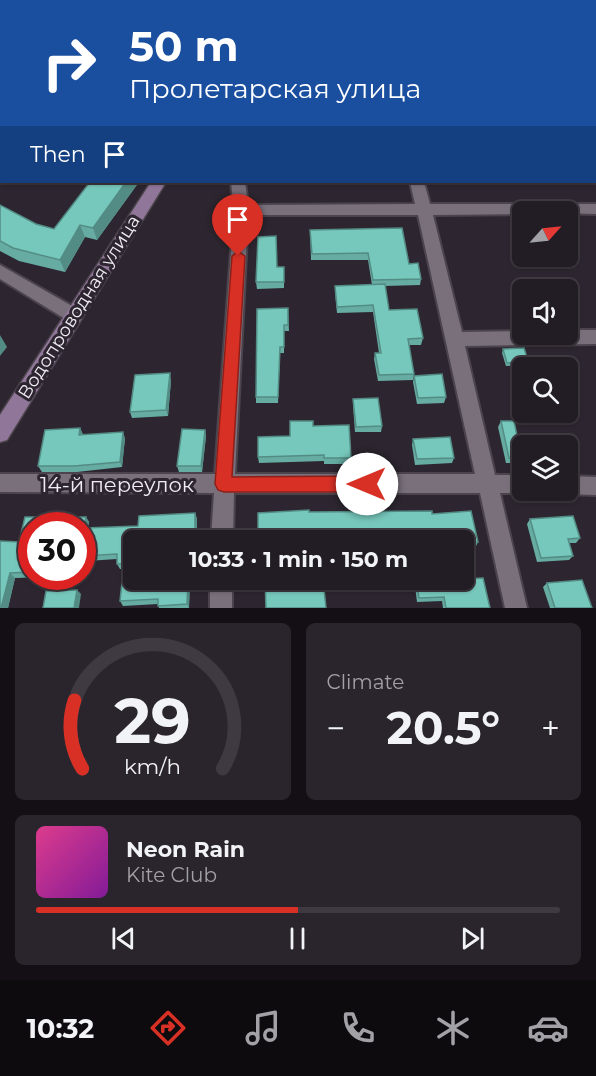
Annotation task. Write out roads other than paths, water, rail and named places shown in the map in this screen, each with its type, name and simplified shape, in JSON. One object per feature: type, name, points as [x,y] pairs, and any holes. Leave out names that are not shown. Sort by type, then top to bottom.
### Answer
[{"type":"street","name":"Водопроводная улица","points":[[0,433],[157,183]]},
{"type":"street","points":[[222,530],[241,210],[238,183]]},
{"type":"street","points":[[417,183],[456,339],[486,483],[516,608]]},
{"type":"street","points":[[241,210],[596,209]]},
{"type":"street","points":[[0,271],[73,315]]},
{"type":"street","points":[[456,339],[596,338]]},
{"type":"street","name":"14-й переулок","points":[[0,483],[512,484]]},
{"type":"street","points":[[578,485],[596,486]]},
{"type":"street","points":[[221,590],[221,608]]}]
